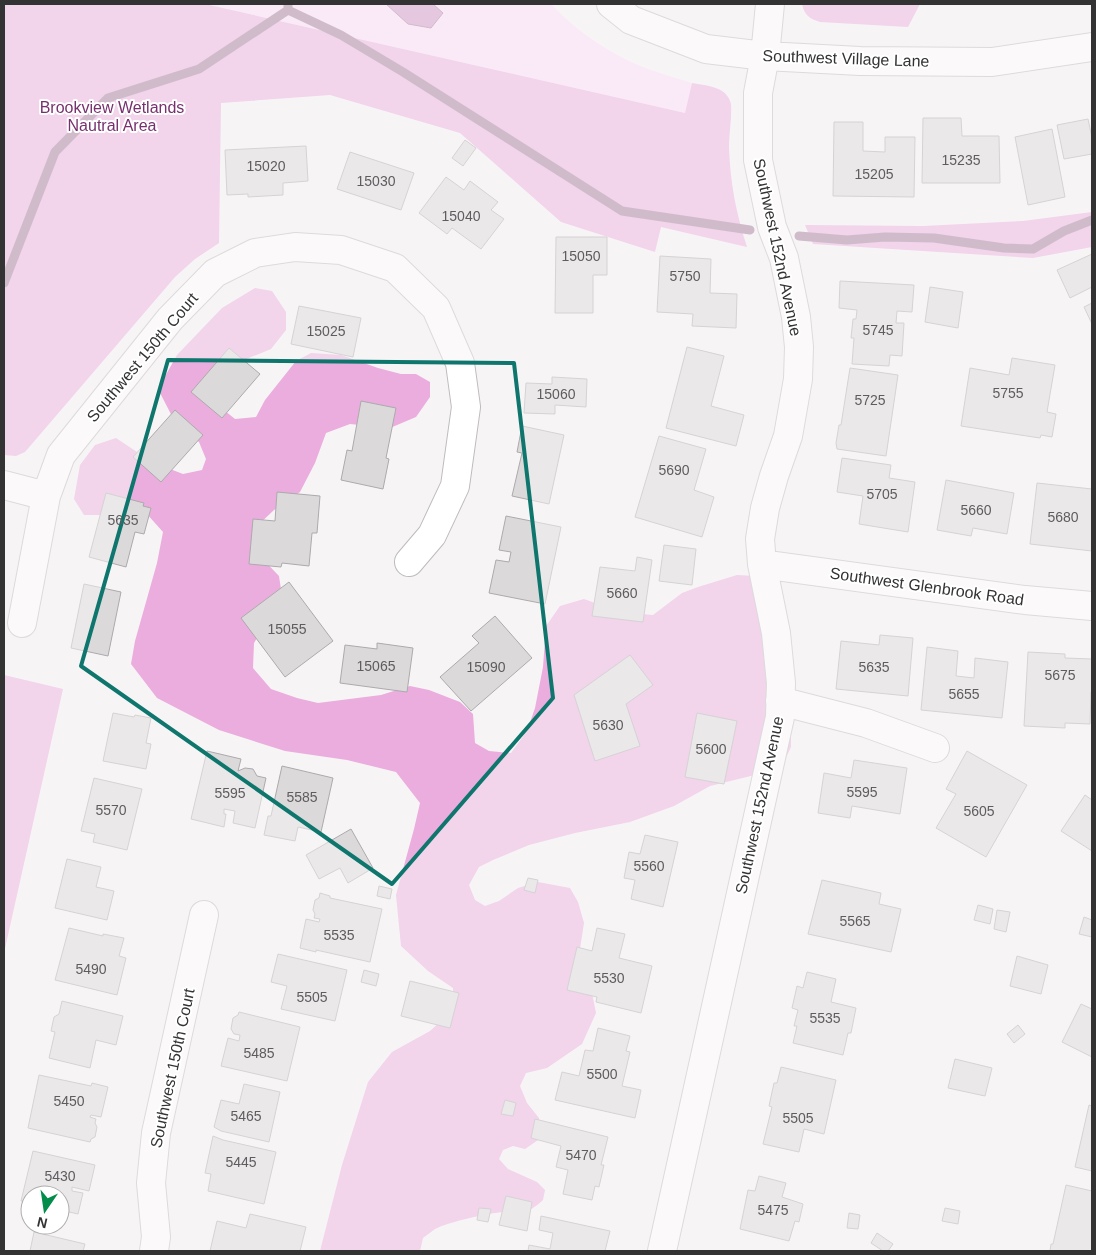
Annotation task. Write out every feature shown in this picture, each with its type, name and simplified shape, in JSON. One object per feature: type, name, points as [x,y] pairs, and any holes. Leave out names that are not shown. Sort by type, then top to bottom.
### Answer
[{"type":"street","name":"Southwest Village Lane","points":[[610,4],[631,20],[706,49],[765,56],[860,61],[992,62],[1092,47]]},
{"type":"street","name":"Southwest 152nd Avenue","points":[[662,1251],[780,717],[781,682],[776,633],[762,564],[760,539],[764,508],[788,436],[798,379],[800,347],[784,258],[772,227],[758,160],[758,93],[765,56],[770,4]]},
{"type":"street","name":"Southwest 150th Court","points":[[22,623],[46,496],[61,455],[170,319],[215,273],[255,253],[295,247],[341,250],[394,268],[436,308],[460,363],[466,407],[455,486],[432,535],[409,562]]},
{"type":"street","points":[[4,485],[46,496]]},
{"type":"street","name":"Southwest Glenbrook Road","points":[[762,564],[1025,600],[1092,606]]},
{"type":"street","points":[[780,701],[866,723],[935,748]]},
{"type":"street","name":"Southwest 150th Court","points":[[154,1251],[156,1237],[151,1183],[156,1133],[204,915]]},
{"type":"highlighted area","points":[[168,360],[514,363],[553,698],[392,884],[81,666]]},
{"type":"shaded area","points":[[205,4],[551,4],[579,30],[611,51],[640,66],[692,83],[685,113]]},
{"type":"shaded area","points":[[386,4],[433,4],[443,13],[431,28],[408,24]]},
{"type":"green space","name":"Brookview Wetlands Nautral Area","points":[[4,4],[205,4],[685,113],[692,83],[710,86],[721,90],[729,98],[731,104],[729,147],[732,185],[747,247],[661,227],[655,252],[561,222],[460,133],[330,95],[221,103],[219,243],[195,259],[175,277],[25,452],[16,456],[4,455]]},
{"type":"green space","points":[[802,4],[920,4],[908,27],[820,22],[808,16]]},
{"type":"green space","points":[[1092,212],[1092,247],[1033,258],[813,244],[805,225],[923,226],[1023,221]]},
{"type":"green space","points":[[255,288],[272,291],[286,312],[286,330],[271,349],[239,362],[214,402],[235,419],[256,417],[265,400],[296,361],[311,353],[341,355],[401,374],[416,374],[430,382],[430,397],[416,417],[390,428],[350,424],[326,433],[315,463],[300,492],[274,510],[257,526],[255,551],[279,576],[282,596],[254,643],[253,668],[271,689],[318,703],[381,695],[410,686],[429,690],[460,702],[473,714],[475,743],[489,751],[511,753],[527,731],[535,708],[543,667],[546,626],[560,606],[584,599],[619,612],[653,615],[682,593],[737,575],[755,576],[791,699],[791,747],[782,766],[771,771],[710,786],[674,806],[630,822],[529,845],[479,867],[469,885],[475,900],[485,906],[499,901],[518,888],[538,882],[570,888],[578,902],[584,923],[577,968],[592,993],[596,1013],[582,1044],[547,1068],[526,1073],[520,1086],[527,1103],[539,1118],[541,1138],[525,1149],[513,1146],[503,1150],[499,1159],[508,1169],[537,1182],[545,1190],[543,1200],[529,1210],[489,1214],[441,1226],[423,1238],[420,1251],[320,1251],[342,1165],[368,1082],[392,1052],[430,1031],[454,1004],[453,988],[428,971],[401,946],[396,895],[420,803],[396,772],[347,760],[285,751],[219,730],[157,698],[131,664],[135,641],[157,563],[163,532],[146,513],[84,515],[74,499],[80,465],[95,445],[116,438],[152,462],[183,474],[202,470],[206,459],[199,442],[175,422],[158,389],[177,355],[222,308]]},
{"type":"green space","points":[[4,675],[63,689],[4,953]]},
{"type":"building","points":[[923,118],[961,118],[962,136],[999,136],[1000,183],[922,183]]},
{"type":"building","points":[[1088,119],[1092,138],[1092,154],[1064,159],[1057,125]]},
{"type":"building","points":[[834,122],[863,122],[863,151],[885,152],[885,137],[915,137],[914,197],[833,196]]},
{"type":"building","points":[[1052,129],[1065,197],[1028,205],[1015,137]]},
{"type":"building","points":[[465,140],[476,148],[463,166],[452,158]]},
{"type":"building","points":[[306,146],[308,181],[283,183],[283,195],[248,197],[248,194],[227,195],[225,150]]},
{"type":"building","points":[[350,152],[414,173],[401,210],[337,189]]},
{"type":"building","points":[[446,177],[464,190],[470,181],[498,202],[491,210],[504,219],[481,249],[452,228],[447,234],[419,213]]},
{"type":"building","points":[[556,237],[607,237],[607,275],[593,275],[593,313],[555,313]]},
{"type":"building","points":[[1092,254],[1092,287],[1070,298],[1057,270]]},
{"type":"building","points":[[660,256],[711,259],[710,293],[737,294],[736,328],[692,326],[693,314],[657,312]]},
{"type":"building","points":[[840,281],[914,285],[912,312],[897,311],[896,323],[904,323],[902,356],[890,355],[889,366],[852,364],[854,338],[851,338],[853,319],[856,319],[857,310],[839,308]]},
{"type":"building","points":[[930,287],[963,292],[958,328],[925,322]]},
{"type":"building","points":[[1092,303],[1092,324],[1084,307]]},
{"type":"building","points":[[299,306],[361,318],[353,357],[291,344]]},
{"type":"building","points":[[687,347],[724,356],[711,406],[744,415],[736,446],[666,428]]},
{"type":"building","points":[[229,348],[260,374],[222,418],[191,392]]},
{"type":"building","points":[[1012,358],[1055,365],[1047,412],[1056,414],[1052,437],[1041,435],[1040,438],[961,426],[970,368],[1009,375]]},
{"type":"building","points":[[850,368],[898,375],[886,456],[837,449],[836,443],[839,425],[841,425]]},
{"type":"building","points":[[552,377],[587,379],[586,407],[555,405],[555,414],[524,413],[526,383],[552,384]]},
{"type":"building","points":[[361,401],[396,408],[386,458],[389,459],[383,489],[341,480],[347,450],[352,451]]},
{"type":"building","points":[[175,410],[203,435],[161,482],[133,457]]},
{"type":"building","points":[[522,426],[564,435],[549,504],[512,496],[522,453],[517,452]]},
{"type":"building","points":[[659,436],[706,449],[694,490],[714,497],[702,537],[635,517]]},
{"type":"building","points":[[842,458],[891,465],[889,478],[915,482],[908,532],[859,524],[863,496],[837,492]]},
{"type":"building","points":[[946,480],[1014,493],[1007,534],[973,528],[971,536],[937,530]]},
{"type":"building","points":[[1037,483],[1092,489],[1092,551],[1030,544]]},
{"type":"building","points":[[277,492],[320,496],[317,533],[312,533],[309,566],[282,563],[281,567],[249,564],[253,519],[275,521]]},
{"type":"building","points":[[106,493],[144,503],[143,506],[151,508],[144,534],[135,532],[126,567],[89,557]]},
{"type":"building","points":[[506,516],[561,527],[545,604],[489,593],[496,560],[509,562],[511,552],[499,550]]},
{"type":"building","points":[[664,545],[696,549],[692,585],[659,581]]},
{"type":"building","points":[[637,557],[652,560],[643,622],[592,616],[600,567],[635,571]]},
{"type":"building","points":[[289,582],[333,641],[285,677],[241,618]]},
{"type":"building","points":[[84,584],[121,592],[108,656],[71,648]]},
{"type":"building","points":[[495,616],[532,658],[471,711],[440,677],[479,643],[472,636]]},
{"type":"building","points":[[880,635],[913,638],[908,696],[836,689],[841,641],[879,645]]},
{"type":"building","points":[[377,643],[413,648],[407,692],[340,683],[345,645],[377,649]]},
{"type":"building","points":[[927,647],[958,651],[956,676],[974,678],[975,658],[1008,662],[1002,718],[921,710]]},
{"type":"building","points":[[1028,652],[1065,654],[1065,658],[1092,659],[1090,724],[1065,723],[1065,728],[1024,726]]},
{"type":"building","points":[[630,655],[653,685],[626,704],[640,746],[595,761],[574,695]]},
{"type":"building","points":[[113,713],[151,718],[146,743],[151,744],[146,769],[103,761]]},
{"type":"building","points":[[697,713],[737,721],[724,784],[685,777]]},
{"type":"building","points":[[207,751],[241,759],[238,771],[245,768],[253,769],[257,776],[266,778],[255,828],[233,823],[235,811],[224,809],[224,814],[226,814],[224,827],[191,819]]},
{"type":"building","points":[[967,751],[1027,785],[986,857],[936,828],[956,794],[946,789]]},
{"type":"building","points":[[854,760],[907,768],[900,814],[852,806],[850,818],[818,813],[824,773],[851,778]]},
{"type":"building","points":[[282,766],[333,778],[321,832],[298,827],[295,841],[264,835],[268,816],[271,816]]},
{"type":"building","points":[[94,778],[142,789],[127,850],[93,842],[95,834],[81,831]]},
{"type":"building","points":[[1085,795],[1092,800],[1092,851],[1061,831]]},
{"type":"building","points":[[351,829],[373,868],[348,883],[340,868],[319,879],[306,855]]},
{"type":"building","points":[[645,835],[678,842],[663,907],[631,899],[635,880],[624,878],[629,852],[640,854]]},
{"type":"building","points":[[67,859],[101,867],[96,887],[114,891],[107,920],[55,908]]},
{"type":"building","points":[[528,878],[538,880],[535,893],[524,890]]},
{"type":"building","points":[[822,880],[881,893],[879,904],[901,909],[891,952],[808,934]]},
{"type":"building","points":[[379,886],[392,889],[390,899],[377,896]]},
{"type":"building","points":[[320,893],[330,896],[330,898],[382,909],[370,962],[300,948],[306,919],[319,922],[320,919],[314,918],[313,910],[315,900],[319,898]]},
{"type":"building","points":[[978,905],[993,909],[990,924],[974,920]]},
{"type":"building","points":[[997,910],[1010,912],[1006,932],[994,929]]},
{"type":"building","points":[[1084,917],[1092,920],[1092,937],[1079,934]]},
{"type":"building","points":[[69,928],[103,936],[103,934],[124,938],[119,956],[126,958],[117,995],[55,980]]},
{"type":"building","points":[[597,928],[625,934],[619,958],[652,966],[641,1013],[596,1002],[597,997],[567,990],[577,947],[592,951]]},
{"type":"building","points":[[278,954],[347,970],[335,1021],[281,1009],[287,986],[271,982]]},
{"type":"building","points":[[1017,956],[1048,965],[1041,994],[1010,986]]},
{"type":"building","points":[[364,970],[379,974],[376,986],[361,982]]},
{"type":"building","points":[[807,972],[836,979],[831,1002],[856,1008],[851,1033],[848,1033],[843,1055],[793,1043],[797,1026],[794,1026],[798,1010],[792,1008],[797,986],[803,988]]},
{"type":"building","points":[[410,981],[459,993],[450,1028],[401,1016]]},
{"type":"building","points":[[62,1001],[123,1016],[116,1045],[96,1040],[90,1068],[49,1058],[55,1032],[51,1031],[54,1017],[59,1014]]},
{"type":"building","points":[[1081,1004],[1092,1009],[1092,1057],[1062,1042]]},
{"type":"building","points":[[239,1012],[300,1027],[287,1081],[221,1066],[228,1038],[239,1041],[240,1035],[234,1034],[231,1029],[233,1018]]},
{"type":"building","points":[[1018,1025],[1025,1034],[1014,1043],[1007,1034]]},
{"type":"building","points":[[598,1028],[630,1036],[626,1051],[630,1052],[622,1086],[641,1090],[635,1118],[555,1100],[562,1072],[579,1076],[585,1050],[593,1051]]},
{"type":"building","points":[[955,1059],[992,1068],[985,1096],[948,1088]]},
{"type":"building","points":[[781,1067],[836,1080],[824,1134],[804,1129],[799,1152],[763,1144],[772,1107],[769,1106],[774,1083],[777,1083]]},
{"type":"building","points":[[39,1075],[91,1086],[92,1083],[108,1087],[101,1117],[91,1115],[90,1117],[96,1119],[97,1127],[95,1137],[90,1142],[28,1128]]},
{"type":"building","points":[[244,1084],[280,1092],[269,1142],[221,1131],[214,1127],[221,1100],[239,1104]]},
{"type":"building","points":[[505,1100],[516,1103],[513,1116],[501,1114]]},
{"type":"building","points":[[1089,1105],[1092,1106],[1092,1171],[1075,1167]]},
{"type":"building","points":[[535,1119],[608,1137],[601,1165],[604,1165],[599,1187],[595,1186],[592,1200],[563,1194],[568,1170],[556,1167],[561,1146],[531,1138]]},
{"type":"building","points":[[213,1136],[276,1152],[264,1204],[208,1191],[211,1174],[205,1173]]},
{"type":"building","points":[[33,1151],[95,1165],[89,1191],[72,1187],[72,1191],[83,1193],[78,1214],[70,1212],[70,1185],[25,1185]]},
{"type":"building","points":[[759,1176],[786,1183],[782,1197],[803,1204],[799,1222],[795,1221],[789,1241],[740,1229],[748,1190],[755,1191]]},
{"type":"building","points":[[1066,1185],[1092,1191],[1092,1251],[1050,1251]]},
{"type":"building","points":[[506,1196],[532,1202],[527,1231],[499,1225]]},
{"type":"building","points":[[479,1208],[491,1209],[488,1222],[477,1220]]},
{"type":"building","points":[[945,1208],[960,1211],[958,1224],[942,1221]]},
{"type":"building","points":[[849,1213],[860,1215],[858,1229],[847,1228]]},
{"type":"building","points":[[250,1214],[306,1227],[300,1251],[210,1251],[217,1221],[246,1228]]},
{"type":"building","points":[[541,1216],[610,1231],[605,1251],[528,1251],[529,1245],[550,1249],[553,1233],[539,1230]]},
{"type":"building","points":[[877,1233],[893,1244],[888,1251],[883,1251],[871,1243]]},
{"type":"building","points":[[33,1235],[47,1235],[85,1244],[83,1251],[30,1251]]},
{"type":"waterway","points":[[4,283],[55,152],[108,98],[199,69],[288,10],[288,4]]},
{"type":"waterway","points":[[288,10],[341,35],[403,72],[622,211],[750,230]]},
{"type":"waterway","points":[[799,236],[847,240],[885,237],[934,238],[1004,248],[1033,249],[1064,231],[1092,220]]}]
